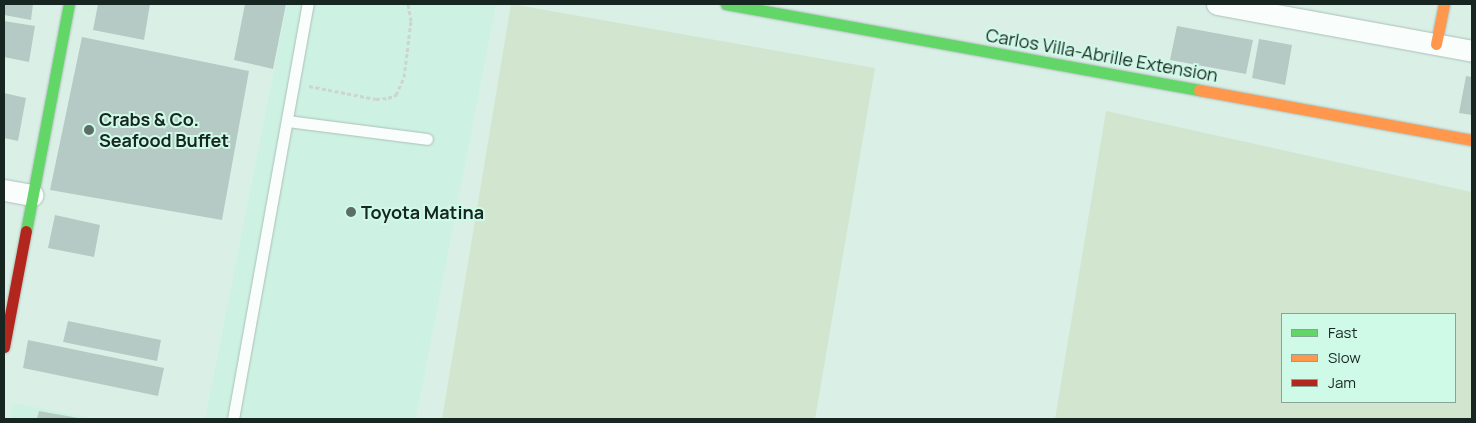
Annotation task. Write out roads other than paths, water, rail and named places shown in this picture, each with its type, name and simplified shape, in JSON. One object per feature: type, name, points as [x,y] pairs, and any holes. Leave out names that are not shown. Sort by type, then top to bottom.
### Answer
[{"type":"street","points":[[4,347],[69,4]]},
{"type":"street","name":"Carlos Villa-Abrille Extension","points":[[726,4],[1472,140]]},
{"type":"street","points":[[1217,4],[1300,11],[1472,51]]},
{"type":"street","points":[[1436,44],[1444,4]]},
{"type":"street","points":[[4,190],[33,195]]},
{"type":"lane","points":[[232,419],[308,4]]},
{"type":"lane","points":[[287,121],[427,140]]},
{"type":"place","name":"Crabs & Co. Seafood Buffet","points":[[89,130]]},
{"type":"place","name":"Toyota Matina","points":[[351,212]]}]
